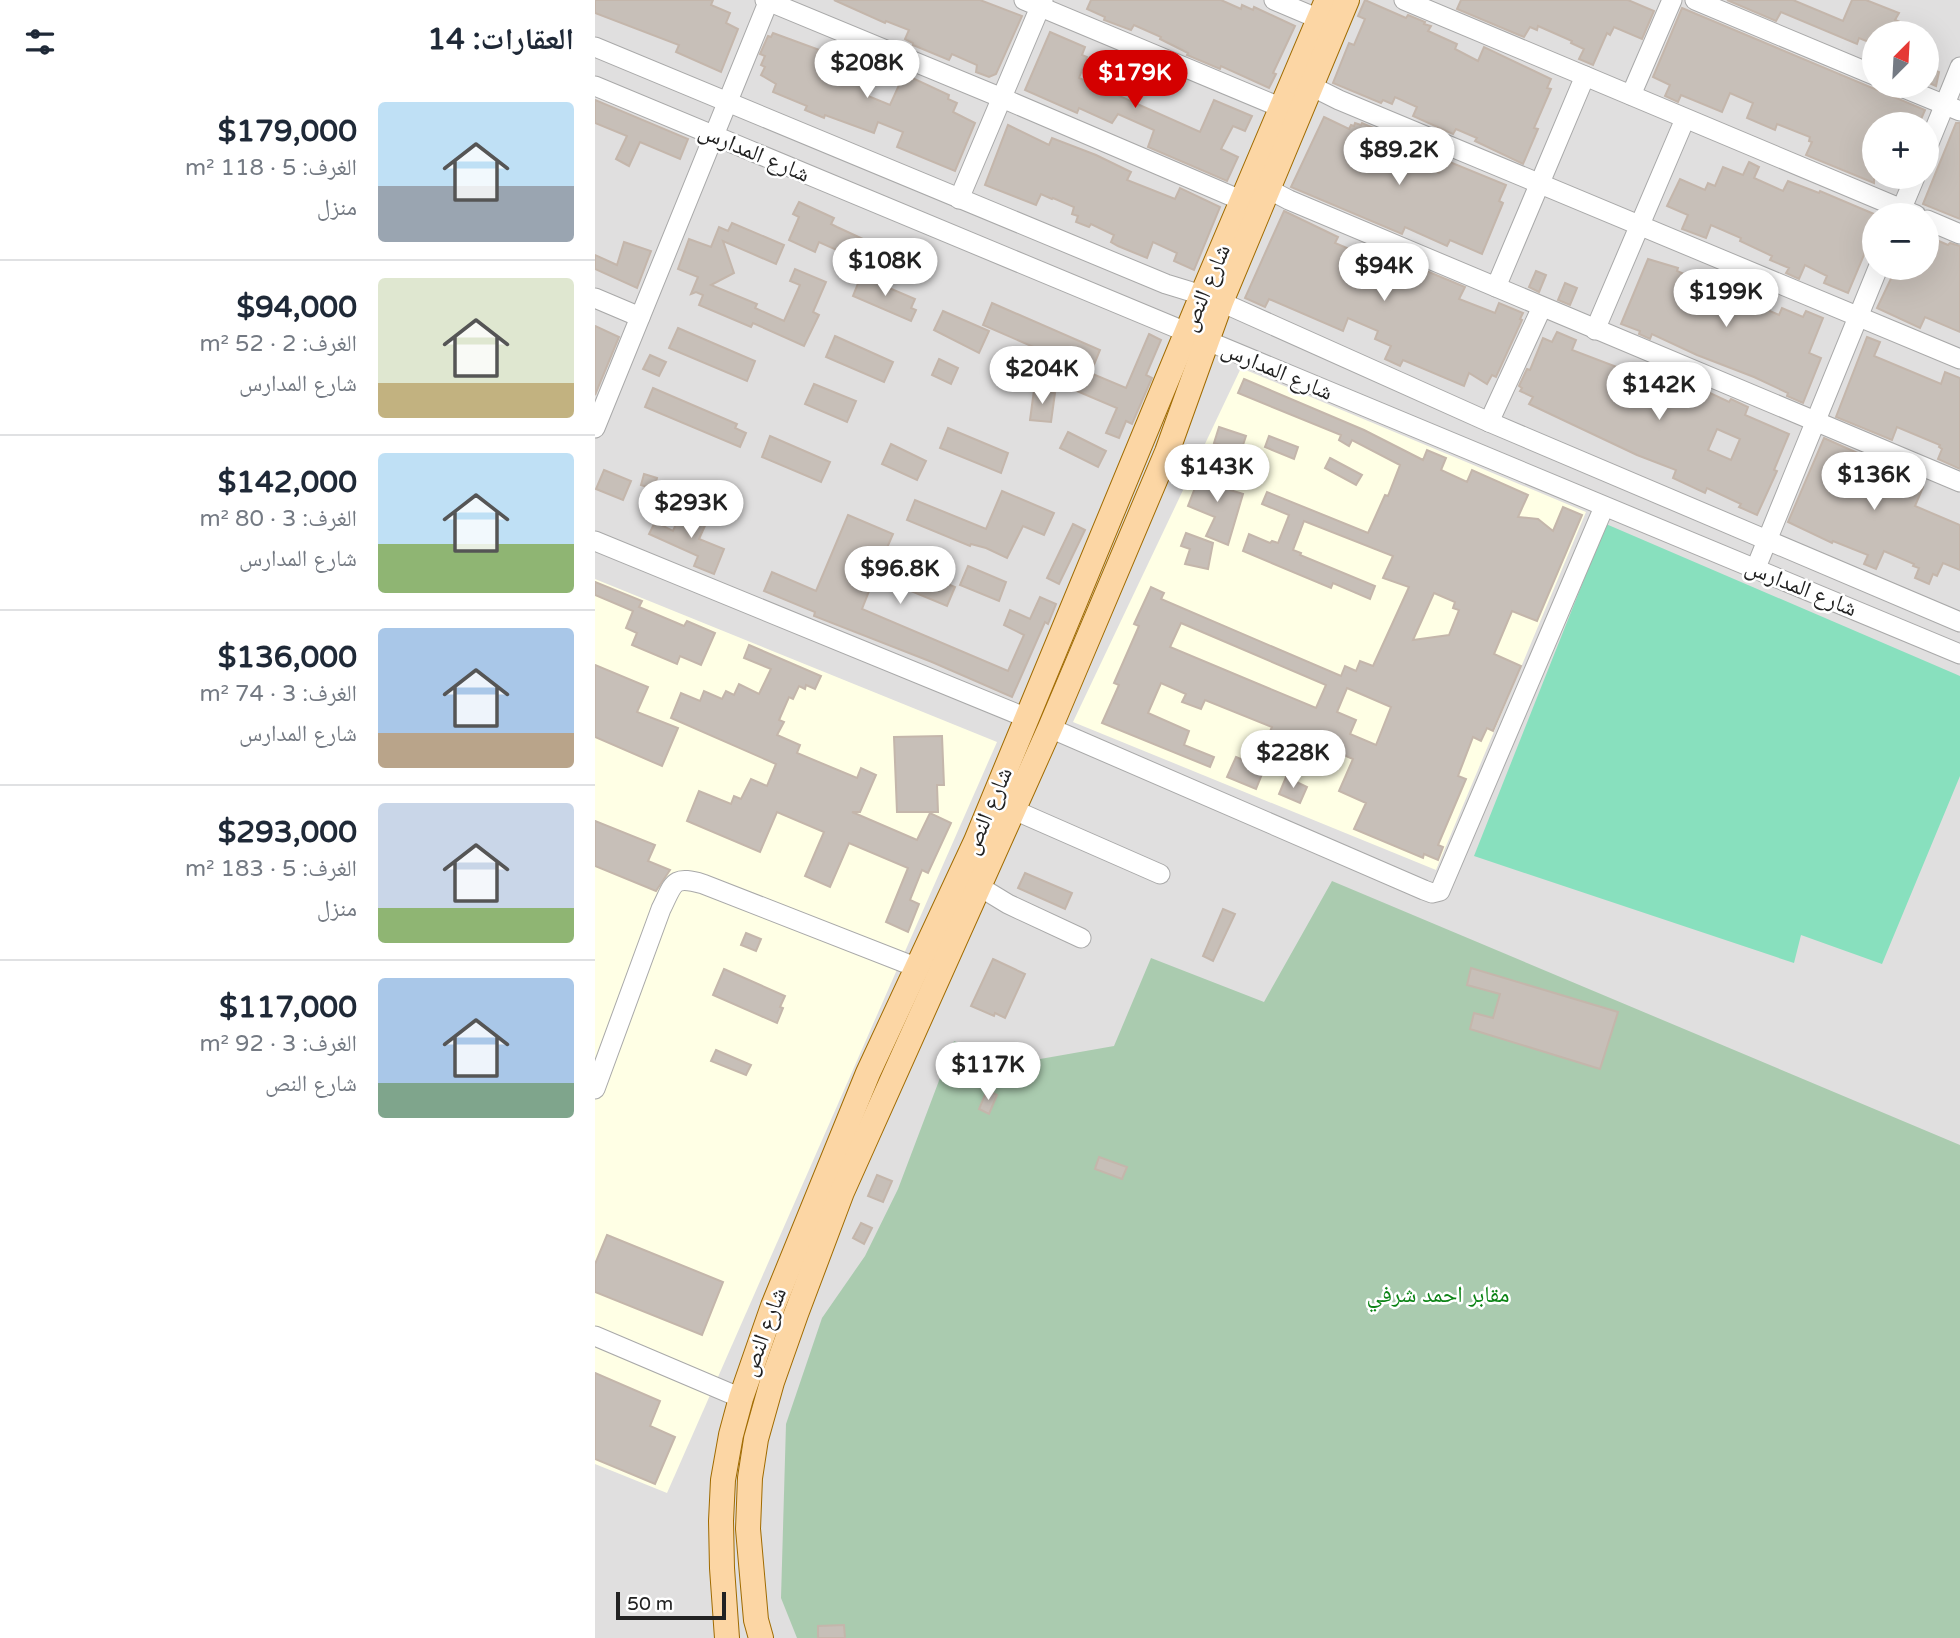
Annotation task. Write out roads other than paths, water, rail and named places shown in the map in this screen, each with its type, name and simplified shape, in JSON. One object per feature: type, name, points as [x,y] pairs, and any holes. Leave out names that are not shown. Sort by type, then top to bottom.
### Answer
[{"type":"main road","name":"شارع النص","points":[[1211,299],[1268,189],[1347,0]]},
{"type":"main road","name":"شارع النص","points":[[727,1638],[722,1568],[723,1480],[741,1398],[773,1306],[868,1073],[976,841],[1027,718],[1197,337],[1243,201],[1323,9]]},
{"type":"main road","name":"شارع النص","points":[[761,1638],[756,1620],[748,1529],[750,1478],[756,1439],[772,1382],[842,1192],[1014,810],[1167,452],[1197,337]]},
{"type":"street","points":[[595,428],[728,103],[767,0],[1243,201]]},
{"type":"street","points":[[1274,0],[1323,9]]},
{"type":"street","points":[[1404,0],[1882,203]]},
{"type":"street","points":[[1630,95],[1672,0]]},
{"type":"street","points":[[1696,0],[1862,70]]},
{"type":"street","points":[[959,199],[1002,98],[1036,2],[1282,108]]},
{"type":"street","name":"شارع المدارس","points":[[595,47],[1166,284],[1211,299],[1489,422],[1960,622]]},
{"type":"street","points":[[1939,129],[1952,108],[1960,67]]},
{"type":"street","points":[[1496,287],[1585,76]]},
{"type":"street","name":"شارع المدارس","points":[[595,86],[1960,654]]},
{"type":"street","points":[[1311,86],[1960,359]]},
{"type":"street","points":[[1928,98],[1952,108]]},
{"type":"street","points":[[1595,330],[1685,119]]},
{"type":"street","points":[[1268,189],[1595,330],[1960,482]]},
{"type":"street","points":[[1939,225],[1960,234]]},
{"type":"street","points":[[1755,569],[1873,280]]},
{"type":"street","points":[[595,298],[640,317]]},
{"type":"street","points":[[1489,422],[1542,307]]},
{"type":"street","points":[[1050,728],[1424,890],[1432,893],[1440,891],[1604,507]]},
{"type":"street","points":[[595,541],[1027,718]]},
{"type":"street","points":[[1014,810],[1160,874]]},
{"type":"street","points":[[595,1089],[661,909],[676,882],[680,880],[718,889],[918,968]]},
{"type":"street","points":[[980,887],[1008,904],[1081,938]]},
{"type":"street","points":[[595,1336],[741,1398]]},
{"type":"park label","name":"مقابر احمد شرفي","points":[[1438,1295]]}]
